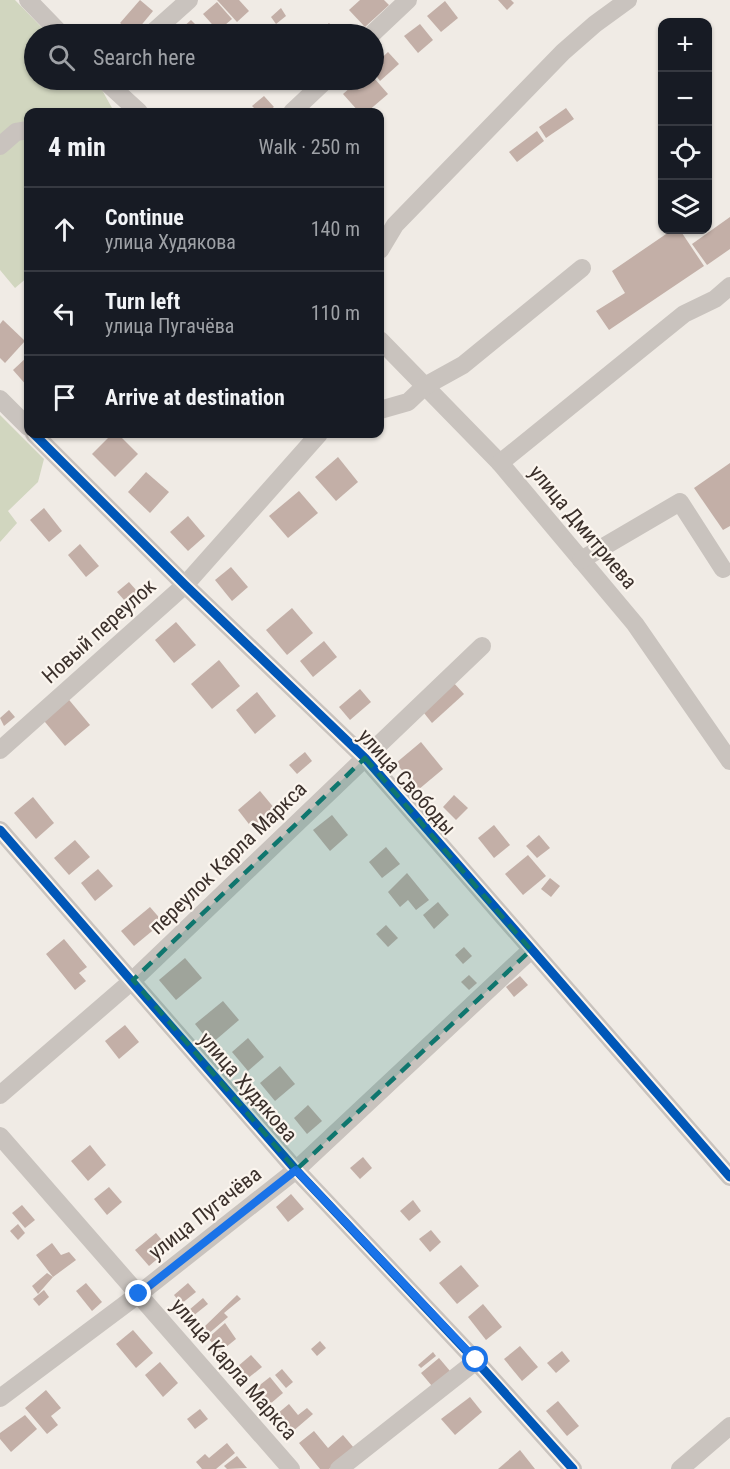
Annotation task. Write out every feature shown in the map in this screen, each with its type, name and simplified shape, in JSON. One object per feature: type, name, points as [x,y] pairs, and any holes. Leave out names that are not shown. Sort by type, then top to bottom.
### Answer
[{"type":"street","points":[[28,0],[51,24]]},
{"type":"street","points":[[162,24],[189,0]]},
{"type":"street","points":[[383,24],[408,0]]},
{"type":"street","points":[[384,243],[395,225],[563,52],[595,24],[628,0]]},
{"type":"street","points":[[115,90],[135,108]]},
{"type":"street","points":[[296,108],[315,90]]},
{"type":"street","points":[[118,93],[121,108]]},
{"type":"street","points":[[0,146],[16,132],[24,131]]},
{"type":"street","points":[[384,409],[408,402],[425,386],[463,365],[582,268]]},
{"type":"street","points":[[500,463],[684,314],[715,300],[730,286]]},
{"type":"street","name":"улица Дмитриева","points":[[384,344],[500,463],[635,624],[730,762]]},
{"type":"street","points":[[0,399],[24,424]]},
{"type":"street","name":"улица Свободы","points":[[38,438],[185,585],[364,758],[730,1177]]},
{"type":"street","name":"Новый переулок","points":[[0,750],[185,585],[315,438]]},
{"type":"street","points":[[581,560],[680,502],[723,569]]},
{"type":"street","name":"переулок Карла Маркса","points":[[0,1095],[133,980],[482,646]]},
{"type":"street","name":"улица Худякова","points":[[0,830],[133,980],[296,1170],[476,1360],[573,1469]]},
{"type":"street","name":"улица Пугачёва","points":[[0,1398],[139,1294],[296,1170],[531,950]]},
{"type":"street","name":"улица Карла Маркса","points":[[0,1136],[291,1469]]},
{"type":"street","points":[[339,1469],[476,1360]]},
{"type":"street","points":[[680,1469],[730,1426]]},
{"type":"highlighted area","points":[[365,758],[531,950],[296,1170],[133,980]]},
{"type":"green space","points":[[0,0],[15,0],[38,24],[24,24],[24,90],[102,90],[112,108],[24,108],[24,280],[15,288],[0,270]]},
{"type":"green space","points":[[0,415],[44,459],[38,482],[8,511],[17,523],[0,542]]},
{"type":"building","points":[[140,0],[153,11],[142,24],[120,23]]},
{"type":"building","points":[[217,0],[239,0],[249,11],[237,22]]},
{"type":"building","points":[[360,0],[384,0],[389,5],[368,24],[362,24],[349,10]]},
{"type":"building","points":[[498,0],[511,0],[514,3],[507,10]]},
{"type":"building","points":[[445,1],[458,18],[441,32],[427,16]]},
{"type":"building","points":[[217,2],[232,19],[226,24],[212,24],[203,14]]},
{"type":"building","points":[[281,8],[286,16],[276,24],[271,17]]},
{"type":"building","points":[[420,24],[433,40],[418,53],[404,36]]},
{"type":"building","points":[[388,52],[399,64],[384,77],[384,56]]},
{"type":"building","points":[[384,89],[388,94],[372,108],[355,108],[343,94],[348,90]]},
{"type":"building","points":[[264,96],[274,107],[254,108],[252,106]]},
{"type":"building","points":[[566,108],[574,119],[546,138],[539,127]]},
{"type":"building","points":[[537,131],[544,141],[517,162],[509,152]]},
{"type":"building","points":[[730,217],[730,249],[707,265],[692,244],[706,234],[712,234],[712,230]]},
{"type":"building","points":[[666,234],[683,234],[704,266],[609,330],[596,311],[625,293],[612,271]]},
{"type":"building","points":[[3,320],[24,340],[5,363],[0,358],[0,324]]},
{"type":"building","points":[[24,360],[24,382],[13,370]]},
{"type":"building","points":[[108,438],[122,438],[138,454],[115,477],[92,454]]},
{"type":"building","points":[[338,457],[358,482],[336,501],[315,477]]},
{"type":"building","points":[[730,463],[730,526],[723,530],[694,488]]},
{"type":"building","points":[[146,472],[169,492],[150,513],[128,492]]},
{"type":"building","points":[[299,491],[318,513],[288,538],[269,516]]},
{"type":"building","points":[[44,508],[62,531],[49,542],[30,520]]},
{"type":"building","points":[[188,516],[205,536],[188,551],[170,532]]},
{"type":"building","points":[[80,544],[99,566],[86,577],[68,555]]},
{"type":"building","points":[[231,567],[248,587],[232,601],[215,580]]},
{"type":"building","points":[[129,582],[144,599],[132,609],[117,592]]},
{"type":"building","points":[[292,608],[313,633],[287,655],[266,630]]},
{"type":"building","points":[[176,622],[196,645],[174,663],[155,640]]},
{"type":"building","points":[[324,641],[337,657],[313,677],[300,661]]},
{"type":"building","points":[[219,660],[240,686],[212,709],[191,684]]},
{"type":"building","points":[[452,681],[464,694],[432,723],[420,708]]},
{"type":"building","points":[[360,689],[371,702],[350,720],[339,707]]},
{"type":"building","points":[[257,692],[276,716],[255,734],[236,710]]},
{"type":"building","points":[[65,695],[90,725],[65,746],[40,716]]},
{"type":"building","points":[[9,710],[15,717],[4,726],[0,718]]},
{"type":"building","points":[[421,742],[443,769],[418,790],[396,763]]},
{"type":"building","points":[[305,752],[312,761],[297,774],[289,765]]},
{"type":"building","points":[[260,791],[275,809],[252,828],[238,810]]},
{"type":"building","points":[[454,795],[468,808],[456,820],[443,807]]},
{"type":"building","points":[[33,797],[54,823],[36,839],[14,813]]},
{"type":"building","points":[[332,815],[348,835],[330,851],[313,830]]},
{"type":"building","points":[[494,825],[510,845],[494,858],[478,838]]},
{"type":"building","points":[[539,835],[550,848],[537,858],[526,846]]},
{"type":"building","points":[[75,840],[90,857],[69,875],[54,858]]},
{"type":"building","points":[[386,847],[400,864],[382,878],[369,862]]},
{"type":"building","points":[[528,855],[546,876],[523,895],[505,874]]},
{"type":"building","points":[[98,869],[113,886],[95,901],[81,883]]},
{"type":"building","points":[[407,873],[429,900],[416,910],[408,900],[400,907],[388,892]]},
{"type":"building","points":[[550,878],[560,886],[551,897],[541,889]]},
{"type":"building","points":[[438,902],[449,915],[434,929],[423,915]]},
{"type":"building","points":[[150,907],[163,922],[134,946],[121,931]]},
{"type":"building","points":[[386,925],[398,938],[388,947],[376,934]]},
{"type":"building","points":[[64,939],[87,967],[79,973],[86,981],[75,990],[46,954]]},
{"type":"building","points":[[464,947],[472,956],[463,964],[455,955]]},
{"type":"building","points":[[185,958],[202,978],[176,1000],[159,980]]},
{"type":"building","points":[[469,975],[477,983],[469,990],[461,982]]},
{"type":"building","points":[[520,976],[528,985],[514,997],[506,987]]},
{"type":"building","points":[[223,1001],[239,1020],[211,1044],[195,1024]]},
{"type":"building","points":[[125,1025],[139,1042],[119,1059],[105,1041]]},
{"type":"building","points":[[248,1038],[264,1057],[248,1071],[232,1052]]},
{"type":"building","points":[[280,1066],[295,1084],[275,1101],[260,1083]]},
{"type":"building","points":[[308,1105],[322,1121],[307,1134],[294,1118]]},
{"type":"building","points":[[90,1145],[106,1165],[88,1181],[71,1161]]},
{"type":"building","points":[[363,1157],[372,1168],[360,1179],[350,1168]]},
{"type":"building","points":[[109,1187],[122,1202],[107,1215],[94,1199]]},
{"type":"building","points":[[291,1194],[304,1209],[288,1222],[276,1207]]},
{"type":"building","points":[[413,1200],[421,1211],[409,1221],[400,1211]]},
{"type":"building","points":[[22,1205],[35,1220],[25,1228],[12,1213]]},
{"type":"building","points":[[18,1224],[25,1233],[18,1240],[10,1231]]},
{"type":"building","points":[[431,1230],[441,1242],[430,1252],[419,1239]]},
{"type":"building","points":[[156,1233],[169,1249],[149,1266],[135,1250]]},
{"type":"building","points":[[52,1243],[61,1255],[69,1252],[76,1260],[53,1277],[36,1255]]},
{"type":"building","points":[[461,1265],[479,1286],[457,1304],[439,1283]]},
{"type":"building","points":[[47,1273],[53,1277],[38,1294],[32,1286]]},
{"type":"building","points":[[86,1283],[102,1302],[92,1311],[76,1291]]},
{"type":"building","points":[[188,1283],[196,1292],[181,1304],[174,1295]]},
{"type":"building","points":[[44,1290],[49,1297],[39,1306],[33,1299]]},
{"type":"building","points":[[237,1295],[241,1299],[224,1313],[228,1317],[207,1335],[202,1329]]},
{"type":"building","points":[[203,1298],[208,1304],[193,1316],[189,1310]]},
{"type":"building","points":[[483,1304],[502,1327],[486,1340],[468,1317]]},
{"type":"building","points":[[225,1323],[236,1339],[220,1352],[208,1338]]},
{"type":"building","points":[[133,1330],[153,1353],[136,1368],[116,1344]]},
{"type":"building","points":[[320,1341],[326,1348],[317,1356],[311,1349]]},
{"type":"building","points":[[520,1346],[538,1367],[522,1381],[504,1359]]},
{"type":"building","points":[[562,1351],[570,1361],[556,1373],[547,1363]]},
{"type":"building","points":[[433,1352],[436,1356],[421,1368],[418,1365]]},
{"type":"building","points":[[251,1355],[262,1367],[247,1379],[237,1367]]},
{"type":"building","points":[[439,1358],[450,1371],[432,1386],[421,1373]]},
{"type":"building","points":[[160,1362],[178,1383],[163,1397],[145,1375]]},
{"type":"building","points":[[282,1369],[293,1382],[286,1388],[275,1375]]},
{"type":"building","points":[[270,1377],[283,1393],[270,1404],[256,1388]]},
{"type":"building","points":[[46,1390],[61,1408],[51,1416],[58,1425],[47,1434],[25,1408]]},
{"type":"building","points":[[470,1397],[482,1412],[455,1435],[441,1419]]},
{"type":"building","points":[[558,1401],[579,1426],[567,1436],[546,1411]]},
{"type":"building","points":[[289,1404],[298,1415],[307,1408],[313,1414],[292,1432],[277,1414]]},
{"type":"building","points":[[200,1409],[208,1419],[195,1429],[187,1419]]},
{"type":"building","points":[[25,1415],[37,1429],[11,1452],[0,1439],[0,1433]]},
{"type":"building","points":[[314,1431],[328,1448],[343,1435],[354,1448],[329,1469],[320,1469],[299,1443]]},
{"type":"building","points":[[227,1443],[235,1453],[216,1469],[202,1469],[196,1462],[205,1454],[209,1458]]},
{"type":"building","points":[[520,1450],[535,1469],[498,1469]]},
{"type":"building","points":[[237,1456],[247,1468],[227,1469],[224,1466]]},
{"type":"cycle path","points":[[38,438],[185,585],[365,758],[730,1177]]},
{"type":"cycle path","points":[[0,830],[296,1170],[476,1361],[573,1469]]},
{"type":"route","points":[[139,1294],[296,1170],[476,1360]]}]
